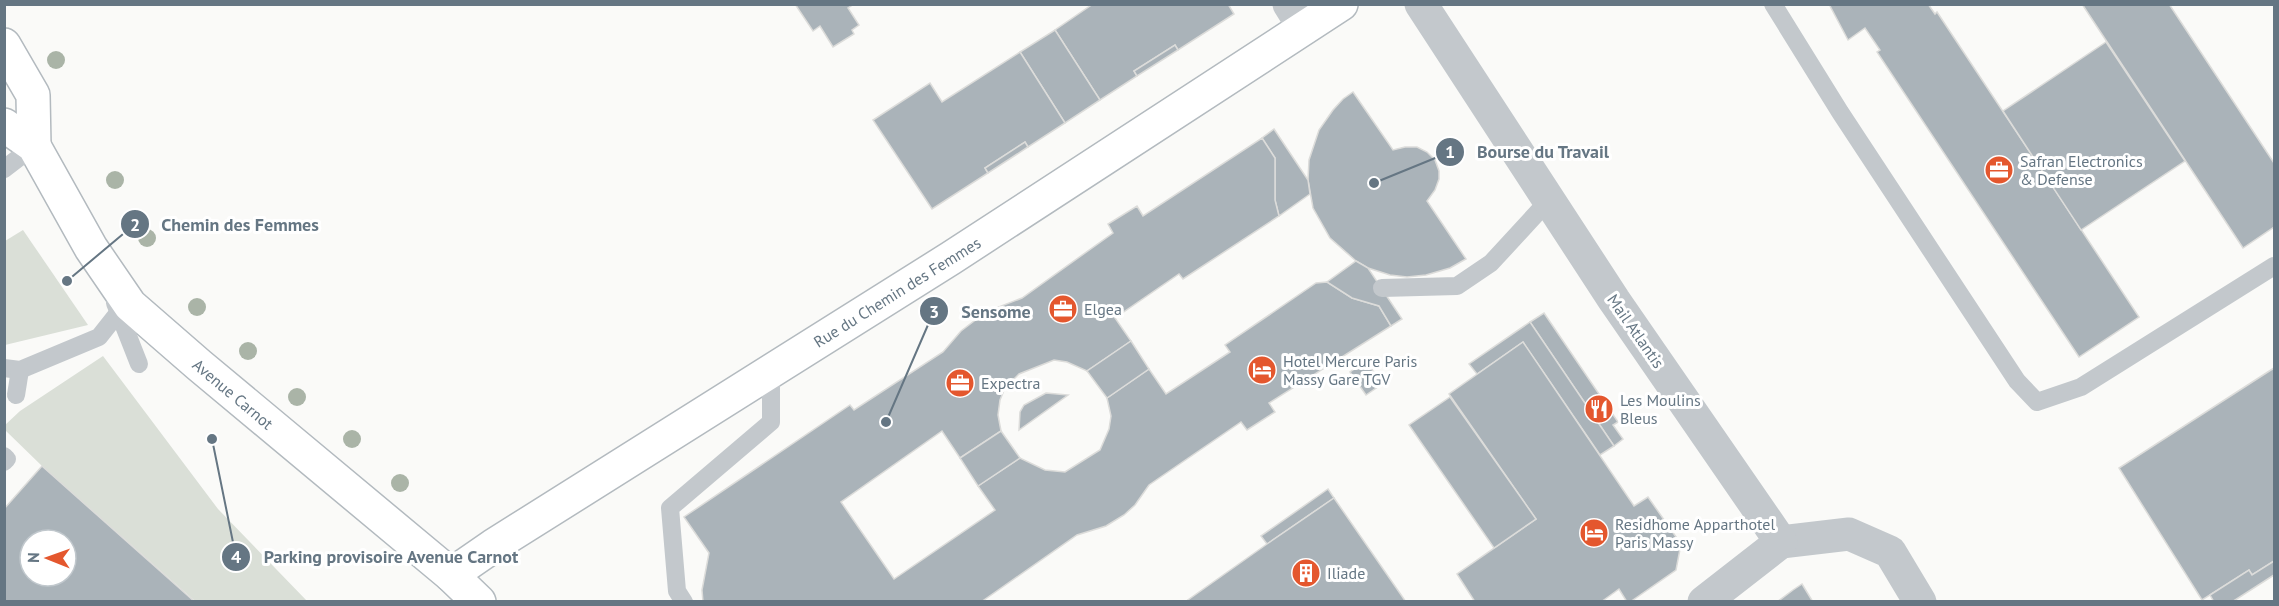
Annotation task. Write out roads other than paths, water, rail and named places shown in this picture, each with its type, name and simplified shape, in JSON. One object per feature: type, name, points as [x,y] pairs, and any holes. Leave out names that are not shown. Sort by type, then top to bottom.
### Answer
[{"type":"street","name":"Rue du Chemin des Femmes","points":[[451,575],[493,546],[951,258],[1297,16],[1341,4]]},
{"type":"street","name":"Mail Atlantis","points":[[1421,4],[1614,300],[1781,542]]},
{"type":"street","name":"Avenue Carnot","points":[[4,45],[33,95],[34,146]]},
{"type":"street","name":"Avenue Carnot","points":[[4,125],[34,146],[100,262],[130,305],[451,575],[479,602]]},
{"type":"street","points":[[1704,602],[1781,542],[1849,534],[1890,552],[1920,602]]},
{"type":"lane","points":[[1773,4],[1840,112],[2017,381],[2037,402],[2081,387],[2274,266]]},
{"type":"lane","points":[[4,169],[34,146]]},
{"type":"lane","points":[[1382,288],[1457,286],[1491,263],[1549,200]]},
{"type":"lane","points":[[100,262],[139,364]]},
{"type":"lane","points":[[16,395],[12,369],[99,337],[118,313]]},
{"type":"lane","points":[[680,598],[670,508],[771,422],[771,371]]},
{"type":"lane","points":[[4,456],[7,459],[4,462]]},
{"type":"place","name":"Safran Electronics & Defense","points":[[1999,170]]},
{"type":"place","name":"Bourse du Travail","points":[[1374,183]]},
{"type":"place","name":"Chemin des Femmes","points":[[67,281]]},
{"type":"place","name":"Elgea","points":[[1063,309]]},
{"type":"place","name":"Hotel Mercure Paris Massy Gare TGV","points":[[1262,370]]},
{"type":"place","name":"Expectra","points":[[960,383]]},
{"type":"place","name":"Les Moulins Bleus","points":[[1599,409]]},
{"type":"place","name":"Sensome","points":[[886,422]]},
{"type":"place","name":"Parking provisoire Avenue Carnot","points":[[212,439]]},
{"type":"place","name":"Residhome Apparthotel Paris Massy","points":[[1594,533]]},
{"type":"place","name":"Iliade","points":[[1306,573]]}]
